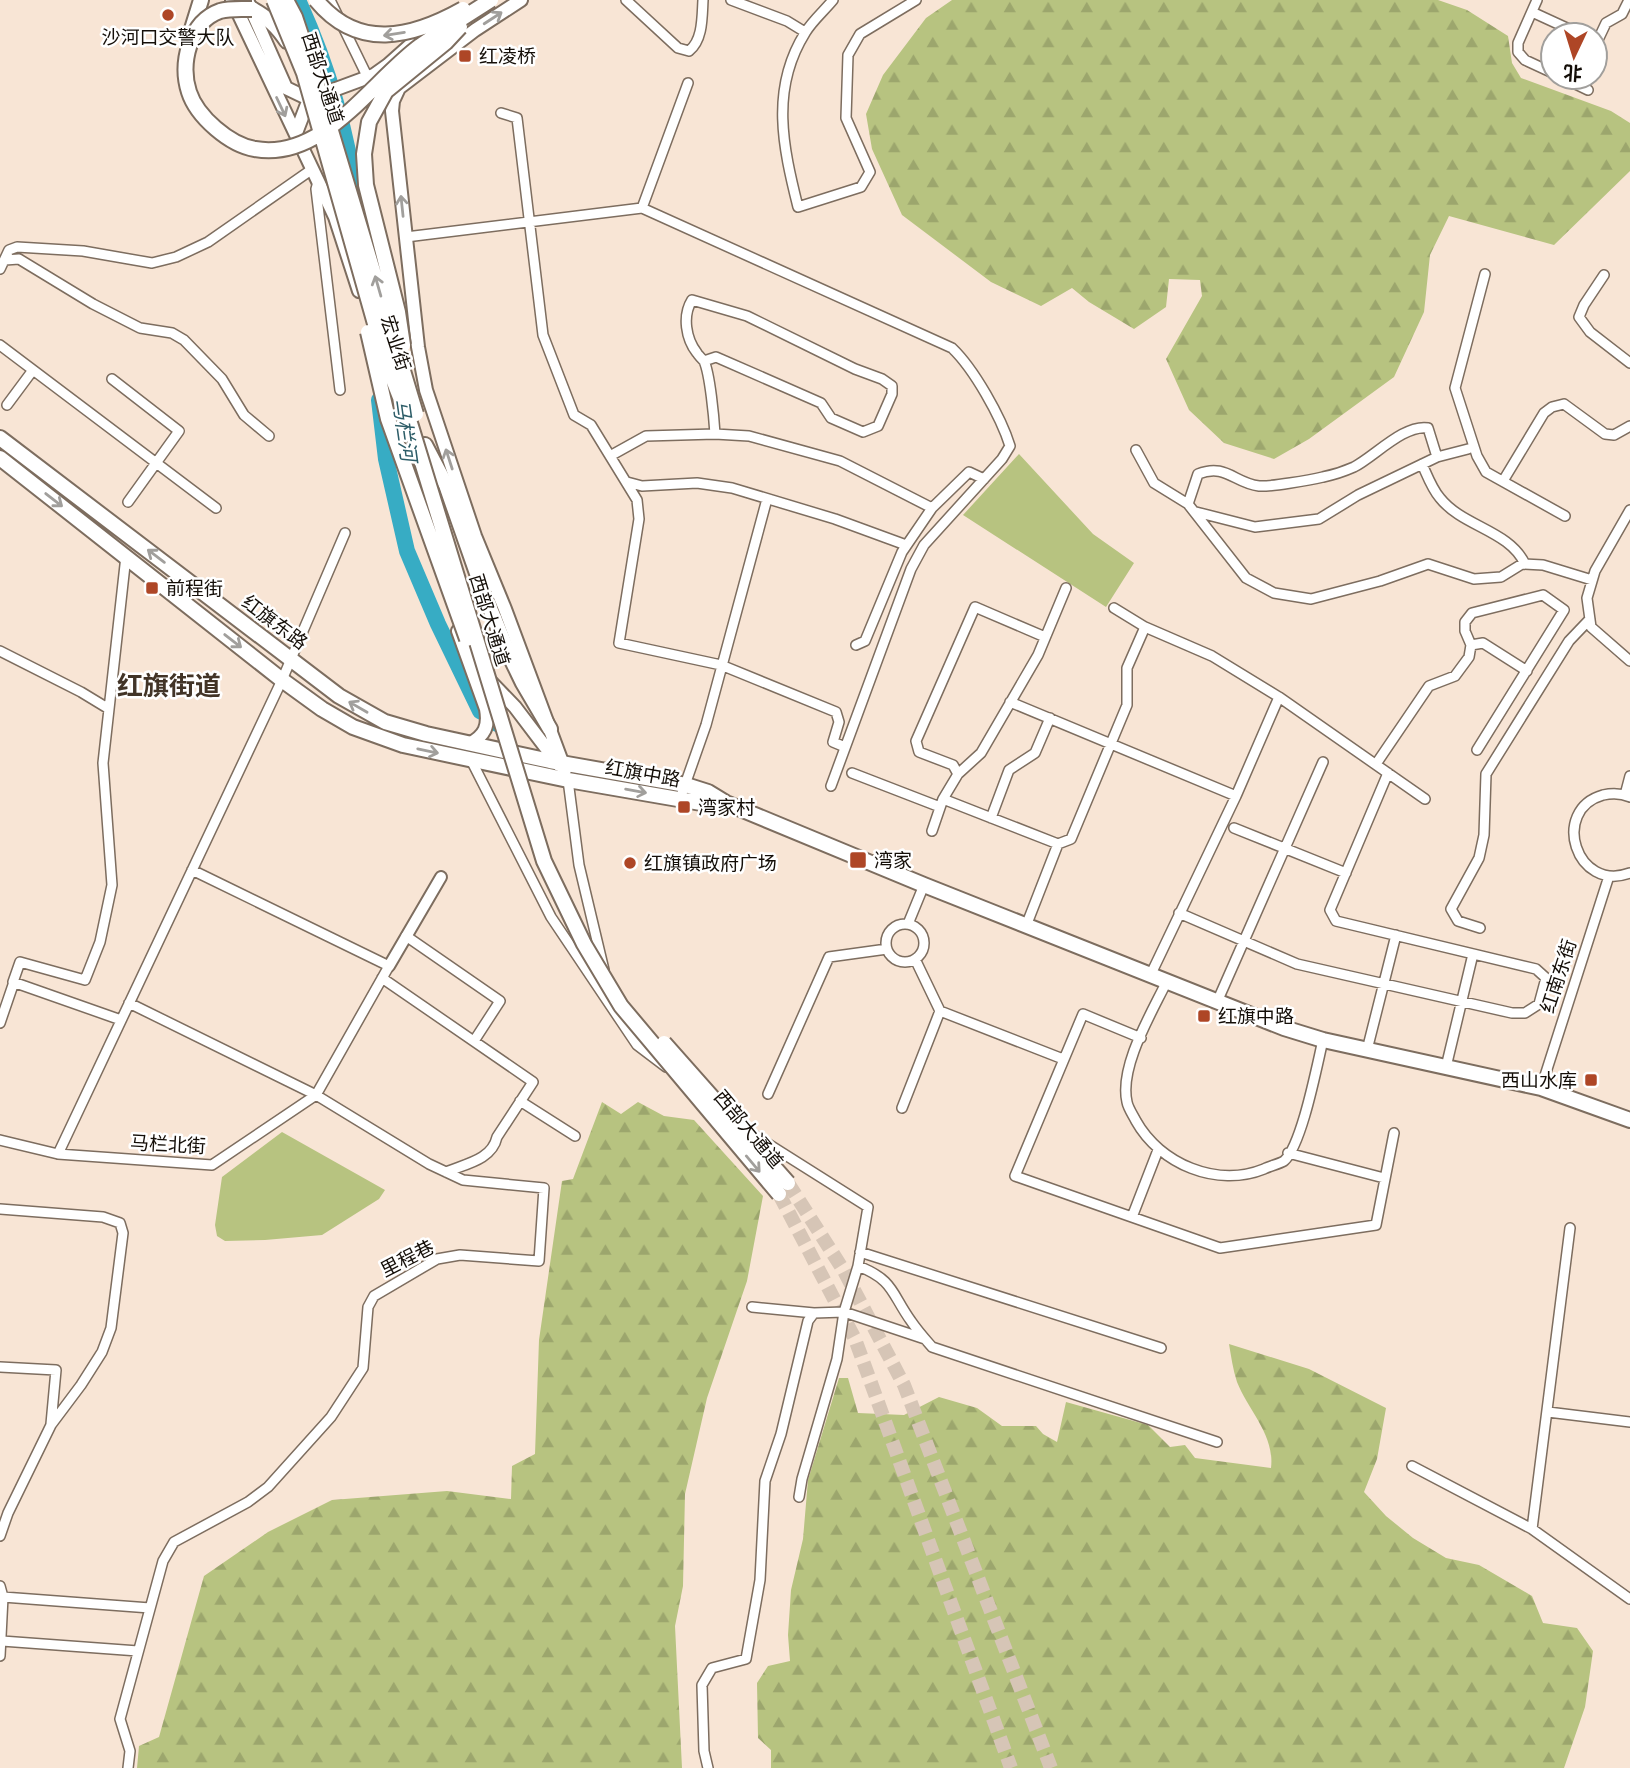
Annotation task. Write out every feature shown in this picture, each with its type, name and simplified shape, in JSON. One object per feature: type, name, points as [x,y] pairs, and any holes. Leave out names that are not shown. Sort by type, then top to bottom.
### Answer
[{"type":"main road","points":[[201,0],[187,49],[189,93],[220,134],[254,149],[287,150],[318,136],[419,47],[473,4]]},
{"type":"main road","name":"宏业街","points":[[232,0],[335,217],[400,416],[448,603],[486,709],[487,727],[482,735],[469,744]]},
{"type":"main road","points":[[247,0],[286,88],[309,99],[368,78],[388,65],[443,15],[491,0]]},
{"type":"main road","name":"西部大通道","points":[[274,0],[300,63],[385,359],[410,423],[544,861],[584,944],[621,1006],[784,1189],[627,1002],[586,929],[552,858],[313,71],[295,17],[286,0]]},
{"type":"main road","points":[[316,0],[327,13],[351,29],[375,36],[414,30],[473,4]]},
{"type":"main road","name":"宏业街","points":[[521,0],[475,30],[399,88],[393,100],[392,111],[418,346],[426,390],[475,536],[550,729],[559,769]]},
{"type":"main road","points":[[413,405],[398,312],[366,185],[364,154],[369,122],[386,91],[446,42],[473,4]]},
{"type":"main road","points":[[187,49],[200,24],[209,17],[220,11],[252,9],[277,26],[300,63]]},
{"type":"main road","points":[[368,78],[392,111]]},
{"type":"main road","points":[[296,133],[309,99]]},
{"type":"main road","points":[[353,247],[364,316],[388,419],[481,672]]},
{"type":"main road","points":[[378,347],[388,356],[402,359],[414,353],[418,346]]},
{"type":"main road","name":"红旗东路","points":[[0,438],[340,696],[385,722],[559,769]]},
{"type":"main road","points":[[425,445],[446,485],[486,599],[509,653],[550,729]]},
{"type":"main road","name":"红旗东路","points":[[0,458],[282,680],[321,709],[353,727],[381,738],[475,761],[559,769]]},
{"type":"main road","points":[[469,660],[522,716],[559,769]]},
{"type":"main road","name":"红旗中路","points":[[559,769],[683,792],[708,792],[726,803],[924,885],[1284,1028],[1323,1040],[1541,1088],[1630,1120]]},
{"type":"street","points":[[330,0],[368,78]]},
{"type":"street","points":[[626,0],[678,48],[689,51],[696,45],[703,0]]},
{"type":"street","points":[[731,0],[787,21],[805,32]]},
{"type":"street","points":[[833,0],[805,32],[784,83],[781,117],[798,207],[861,187],[866,181],[870,172],[846,118],[848,55],[860,34],[916,0]]},
{"type":"street","points":[[1537,0],[1518,43],[1518,52],[1525,60],[1539,66]]},
{"type":"street","points":[[1609,21],[1622,13],[1629,0]]},
{"type":"street","points":[[1532,12],[1552,21]]},
{"type":"street","points":[[642,208],[688,83]]},
{"type":"street","points":[[501,113],[517,118],[543,335],[574,415],[592,425],[637,500],[639,519],[619,643],[721,665],[836,712],[839,722],[833,742],[845,747]]},
{"type":"street","points":[[3,265],[9,250],[17,247],[83,251],[152,263],[176,257],[317,181]]},
{"type":"street","points":[[317,181],[340,390]]},
{"type":"street","points":[[405,237],[642,208],[952,348],[965,360],[1005,431],[1010,446],[924,545],[911,569],[831,786]]},
{"type":"street","points":[[3,265],[19,259],[93,304],[140,328],[172,332],[184,340],[222,379],[244,415],[268,436]]},
{"type":"street","points":[[1485,274],[1455,388],[1477,456],[1486,471],[1564,516]]},
{"type":"street","points":[[1604,275],[1579,317],[1590,332],[1630,363]]},
{"type":"street","points":[[704,361],[716,357],[821,403],[831,418],[863,432],[878,426],[892,394],[892,386],[747,316],[692,300],[687,307],[687,335],[696,353],[704,361],[715,433]]},
{"type":"street","points":[[0,345],[216,508]]},
{"type":"street","points":[[7,405],[33,370]]},
{"type":"street","points":[[112,379],[179,431],[128,502]]},
{"type":"street","points":[[1503,481],[1544,413],[1552,407],[1564,404],[1605,434],[1614,435],[1630,426]]},
{"type":"street","points":[[1188,505],[1198,474],[1210,469],[1220,470],[1259,486],[1322,477],[1354,467],[1383,446],[1421,427],[1428,428],[1437,457]]},
{"type":"street","points":[[610,456],[646,436],[715,433],[749,436],[840,461],[932,508]]},
{"type":"street","points":[[1196,512],[1255,527],[1319,519],[1358,495],[1422,464],[1468,449]]},
{"type":"street","points":[[1136,450],[1154,484],[1196,512],[1246,578],[1274,593],[1311,599],[1380,581],[1428,564],[1474,579],[1501,577],[1525,564],[1543,565],[1592,580]]},
{"type":"street","points":[[1422,464],[1440,499],[1465,519],[1520,552],[1525,564]]},
{"type":"street","points":[[856,645],[865,641],[906,545],[932,508],[969,472],[984,479]]},
{"type":"street","points":[[626,482],[642,486],[697,483],[732,488],[835,519],[906,545]]},
{"type":"street","points":[[683,792],[706,725],[767,499]]},
{"type":"street","points":[[1630,510],[1595,571],[1587,598],[1591,627],[1630,661]]},
{"type":"street","points":[[58,1154],[282,680],[345,533]]},
{"type":"street","points":[[0,1023],[20,962],[85,980],[100,943],[112,884],[103,763],[126,556]]},
{"type":"street","points":[[932,831],[942,803],[958,774],[981,753],[1010,702],[1045,637],[1066,588]]},
{"type":"street","points":[[1376,764],[1429,686],[1455,676],[1469,657],[1471,645],[1465,631],[1465,622],[1472,613],[1543,595],[1564,610],[1477,750]]},
{"type":"street","points":[[958,774],[953,765],[919,752],[916,741],[975,607],[1045,637]]},
{"type":"street","points":[[1114,608],[1145,627],[1212,656],[1279,696],[1425,799]]},
{"type":"street","points":[[1480,928],[1458,921],[1451,909],[1479,858],[1485,835],[1486,774],[1569,641],[1590,619]]},
{"type":"street","points":[[852,773],[991,818],[1058,844],[1071,839],[1127,705],[1127,668],[1145,627]]},
{"type":"street","points":[[1471,645],[1483,643],[1527,671]]},
{"type":"street","points":[[0,651],[109,709]]},
{"type":"street","points":[[1150,976],[1236,796],[1279,696]]},
{"type":"street","points":[[1010,702],[1236,796]]},
{"type":"street","points":[[991,818],[1009,770],[1035,752],[1050,718]]},
{"type":"street","points":[[475,761],[551,918],[637,1045],[756,1137],[868,1207],[858,1266],[844,1312],[837,1359],[799,1497]]},
{"type":"street","points":[[1217,1002],[1246,942],[1323,762]]},
{"type":"street","points":[[559,769],[613,1009]]},
{"type":"street","points":[[1179,913],[1297,964],[1513,1013],[1525,1013],[1539,1004],[1546,978],[1536,970],[1336,921],[1330,910],[1388,773]]},
{"type":"street","points":[[1630,776],[1628,796],[1612,793],[1599,796],[1587,804],[1574,826],[1577,853],[1585,864],[1608,876],[1630,873]]},
{"type":"street","points":[[1234,828],[1346,873]]},
{"type":"street","points":[[1026,926],[1058,844]]},
{"type":"street","points":[[192,870],[389,966]]},
{"type":"street","name":"红南东街","points":[[1541,1088],[1608,876]]},
{"type":"street","points":[[316,1095],[441,877]]},
{"type":"street","points":[[908,924],[924,885]]},
{"type":"street","points":[[901,924],[908,924],[919,930],[923,936],[923,949],[915,959],[898,961],[887,950],[886,943],[890,931],[901,924]]},
{"type":"street","points":[[1367,1050],[1395,935]]},
{"type":"street","points":[[406,936],[500,1001],[474,1041]]},
{"type":"street","points":[[768,1094],[829,957],[887,950]]},
{"type":"street","points":[[1446,1067],[1473,954]]},
{"type":"street","points":[[915,959],[940,1011],[1063,1059]]},
{"type":"street","points":[[382,978],[533,1082],[498,1138],[495,1148],[482,1157],[446,1172]]},
{"type":"street","points":[[14,982],[121,1020]]},
{"type":"street","points":[[1166,983],[1128,1069],[1127,1104],[1143,1132],[1158,1150],[1179,1164],[1217,1175],[1252,1174],[1284,1161],[1297,1139],[1323,1040]]},
{"type":"street","name":"里程巷","points":[[128,1768],[130,1751],[120,1719],[163,1561],[174,1542],[248,1502],[268,1487],[331,1417],[363,1368],[368,1307],[374,1296],[437,1259],[460,1255],[539,1261],[544,1188],[463,1180],[429,1164],[316,1095],[129,1003]]},
{"type":"street","points":[[902,1108],[940,1011]]},
{"type":"street","points":[[1141,1038],[1083,1014],[1015,1176],[1220,1248],[1376,1225],[1394,1133]]},
{"type":"street","name":"马栏北街","points":[[0,1140],[58,1154],[212,1165],[316,1095]]},
{"type":"street","points":[[520,1101],[575,1136]]},
{"type":"street","points":[[1132,1217],[1158,1150]]},
{"type":"street","points":[[1288,1153],[1384,1178]]},
{"type":"street","points":[[0,1209],[103,1217],[120,1223],[123,1233],[111,1328],[102,1352],[51,1424],[8,1513],[0,1536]]},
{"type":"street","points":[[1532,1529],[1570,1228]]},
{"type":"street","points":[[860,1252],[1161,1348]]},
{"type":"street","points":[[858,1266],[873,1272],[895,1292],[909,1319],[932,1348],[1217,1442]]},
{"type":"street","points":[[752,1307],[814,1313],[844,1312],[925,1339]]},
{"type":"street","points":[[708,1768],[704,1751],[702,1685],[712,1668],[746,1659],[760,1580],[765,1481],[781,1434],[808,1321],[814,1313]]},
{"type":"street","points":[[0,1367],[56,1370],[51,1424]]},
{"type":"street","points":[[1548,1412],[1630,1422]]},
{"type":"street","points":[[1412,1466],[1532,1529],[1630,1599]]},
{"type":"street","points":[[0,1586],[4,1597],[0,1656]]},
{"type":"street","points":[[4,1597],[150,1608]]},
{"type":"street","points":[[2,1641],[138,1651]]},
{"type":"green space","points":[[952,0],[1438,0],[1467,10],[1508,36],[1512,63],[1521,78],[1539,85],[1539,91],[1556,91],[1611,111],[1630,123],[1630,171],[1554,245],[1449,216],[1430,255],[1424,312],[1394,377],[1309,439],[1274,459],[1224,443],[1189,410],[1166,359],[1202,296],[1200,280],[1169,279],[1166,307],[1134,329],[1089,302],[1072,288],[1041,306],[991,282],[902,215],[872,149],[866,114],[883,75],[926,18]]},
{"type":"green space","points":[[1019,454],[1093,534],[1134,563],[1106,607],[963,515]]},
{"type":"green space","points":[[602,1102],[621,1114],[638,1102],[664,1116],[694,1120],[763,1196],[747,1281],[707,1398],[685,1494],[683,1586],[675,1626],[682,1768],[137,1768],[139,1746],[159,1737],[204,1576],[268,1532],[332,1500],[447,1491],[511,1499],[512,1466],[535,1454],[539,1340],[562,1181],[573,1179]]},
{"type":"green space","points":[[282,1132],[385,1190],[379,1199],[322,1235],[225,1241],[217,1236],[215,1225],[222,1177]]},
{"type":"green space","points":[[1229,1344],[1309,1369],[1386,1408],[1377,1459],[1364,1492],[1386,1516],[1413,1538],[1446,1558],[1479,1565],[1532,1596],[1543,1623],[1577,1628],[1593,1651],[1585,1707],[1564,1768],[771,1768],[771,1750],[758,1738],[757,1683],[768,1666],[790,1661],[788,1635],[791,1590],[803,1539],[808,1480],[839,1378],[848,1378],[858,1413],[904,1415],[939,1397],[977,1408],[1002,1426],[1036,1426],[1043,1434],[1057,1442],[1066,1402],[1148,1425],[1170,1447],[1185,1445],[1195,1458],[1271,1468],[1269,1445],[1237,1382]]},
{"type":"waterway","name":"马栏河","points":[[298,0],[319,50],[335,101],[349,154],[358,207]]},
{"type":"waterway","name":"马栏河","points":[[379,400],[386,459],[407,551],[480,711],[494,718],[497,724]]},
{"type":"tunnel","points":[[788,1183],[844,1271],[904,1385],[1051,1768]]},
{"type":"tunnel","points":[[779,1194],[855,1339],[1011,1768]]},
{"type":"place","name":"沙河口交警大队","points":[[168,15]]},
{"type":"place","name":"红凌桥","points":[[465,56]]},
{"type":"place","name":"前程街","points":[[152,588]]},
{"type":"place","name":"湾家村","points":[[684,807]]},
{"type":"place","name":"湾家","points":[[858,860]]},
{"type":"place","name":"红旗镇政府广场","points":[[630,863]]},
{"type":"place","name":"红旗中路","points":[[1204,1016]]},
{"type":"place","name":"西山水库","points":[[1591,1080]]},
{"type":"district","name":"红旗街道","points":[[169,686]]}]
